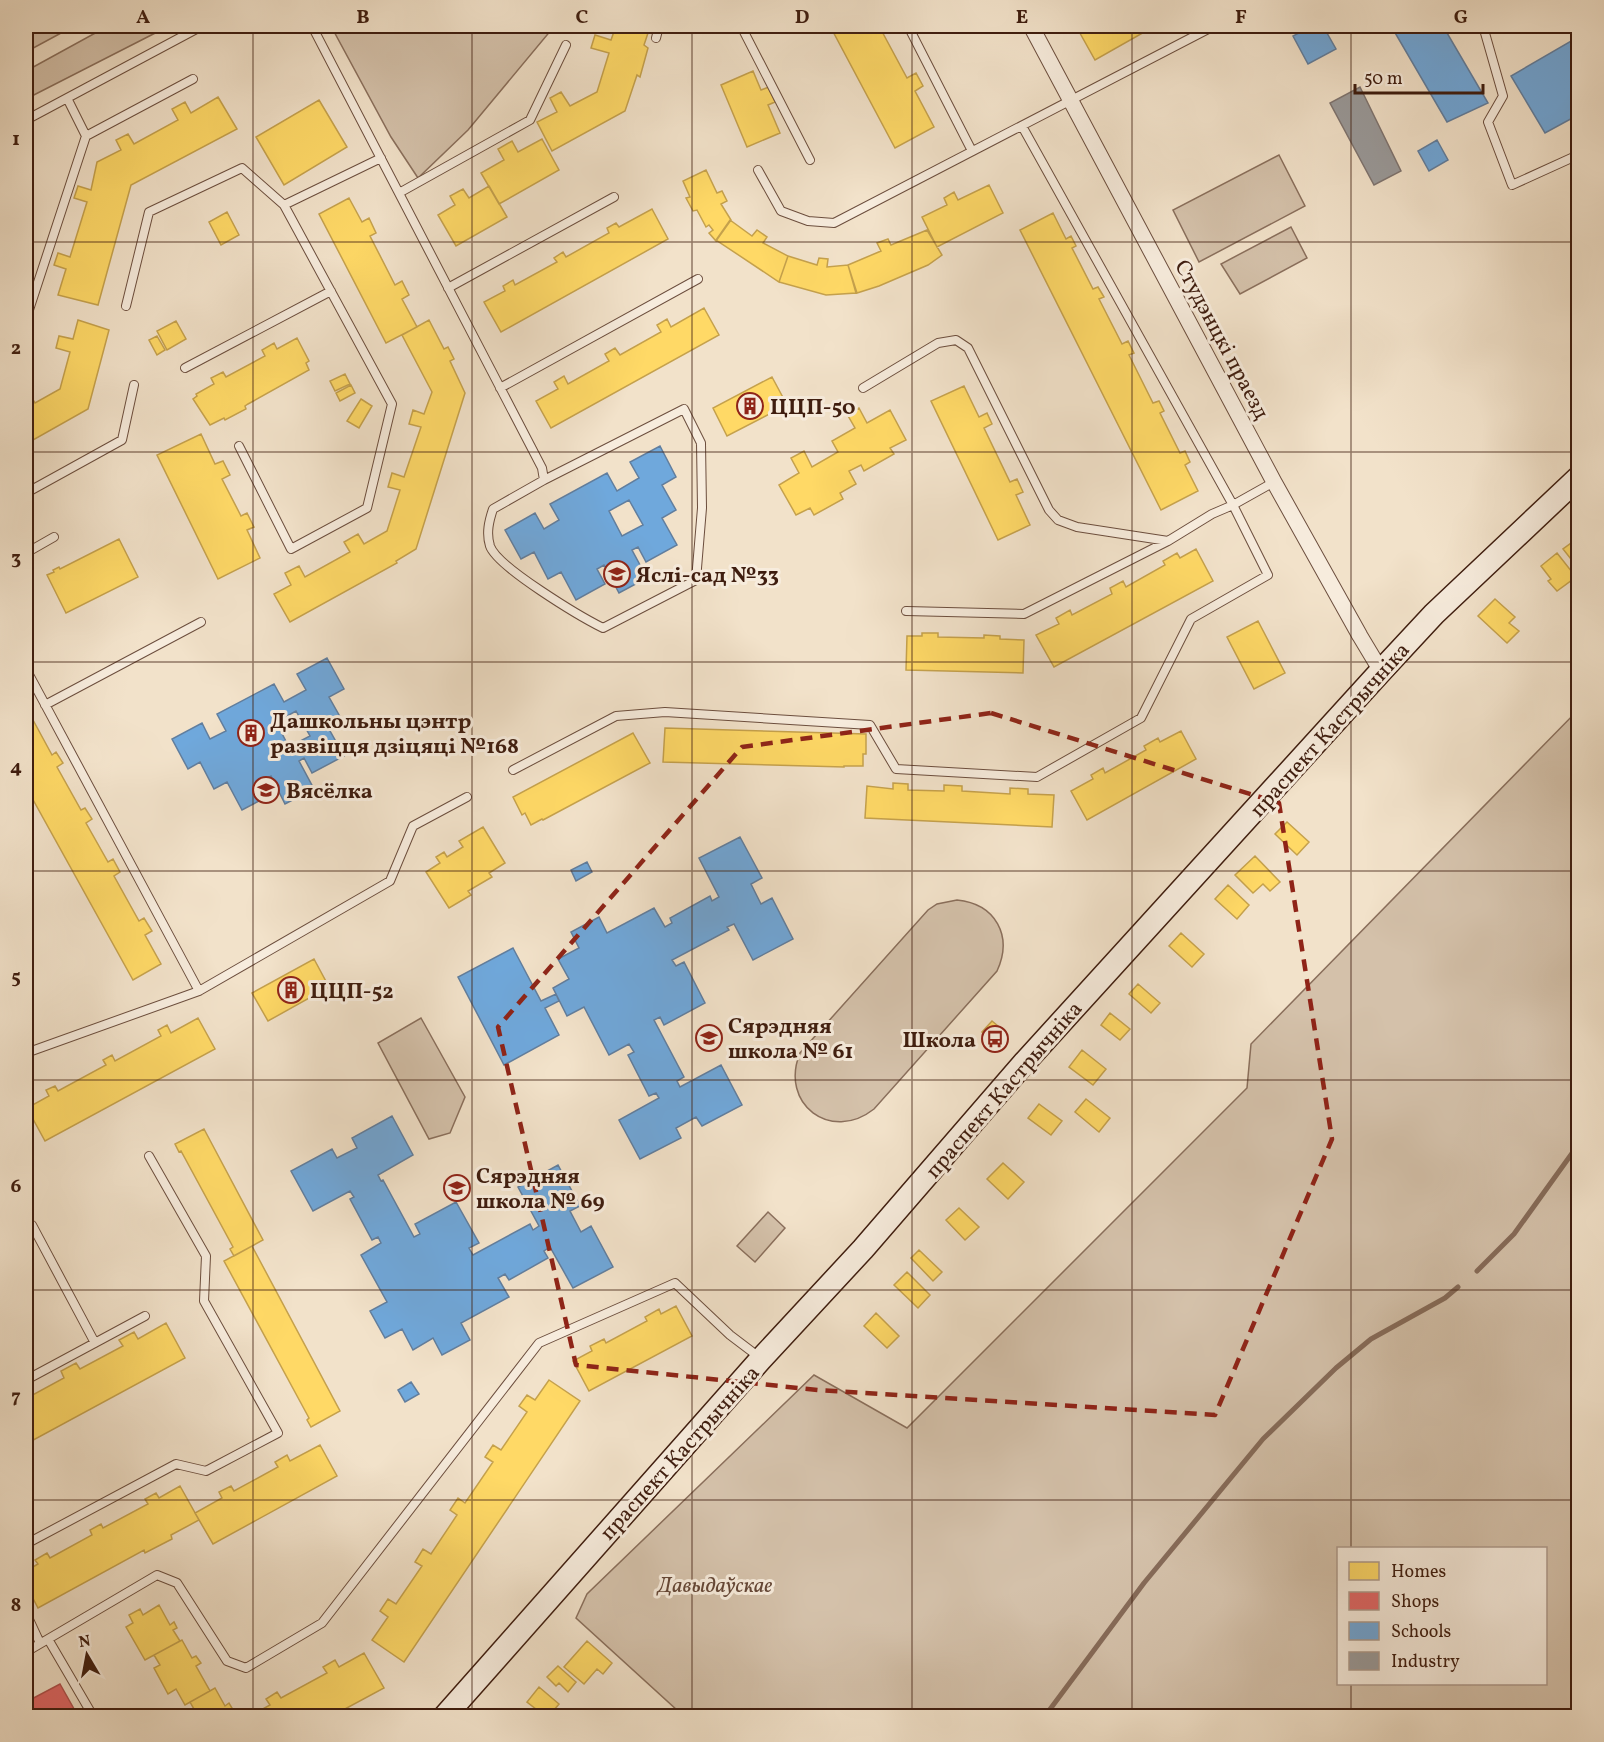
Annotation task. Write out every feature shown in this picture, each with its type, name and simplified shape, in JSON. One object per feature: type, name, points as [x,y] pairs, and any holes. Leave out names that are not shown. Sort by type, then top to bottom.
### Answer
[{"type":"main road","name":"праспект Кастрычніка","points":[[445,1716],[761,1359],[863,1249],[1024,1063],[1381,671],[1434,614],[1578,478]]},
{"type":"street","name":"Студэнцкі праезд","points":[[1031,26],[1274,482],[1381,671]]},
{"type":"lane","points":[[26,120],[202,26]]},
{"type":"lane","points":[[312,26],[542,468],[544,480]]},
{"type":"lane","points":[[656,38],[659,26]]},
{"type":"lane","points":[[741,26],[810,160]]},
{"type":"lane","points":[[908,26],[972,152]]},
{"type":"lane","points":[[758,170],[781,211],[808,221],[834,223],[1214,26]]},
{"type":"lane","points":[[1483,26],[1503,96],[1488,122],[1512,185],[1578,154]]},
{"type":"lane","points":[[399,193],[530,120],[566,45]]},
{"type":"lane","points":[[26,319],[86,135],[193,79]]},
{"type":"lane","points":[[67,98],[86,135]]},
{"type":"lane","points":[[513,770],[616,716],[664,712],[870,725],[896,769],[1037,777],[1141,718],[1191,619],[1268,576],[1233,505],[1022,126]]},
{"type":"lane","points":[[284,205],[381,158]]},
{"type":"lane","points":[[126,306],[149,212],[242,168],[284,205],[392,404],[367,508],[291,549],[239,446]]},
{"type":"lane","points":[[448,288],[614,197]]},
{"type":"lane","points":[[500,388],[698,279]]},
{"type":"lane","points":[[185,368],[331,291]]},
{"type":"lane","points":[[863,388],[938,343],[956,340],[968,348],[1049,510],[1058,520],[1077,528],[1168,541]]},
{"type":"lane","points":[[26,493],[122,440],[134,385]]},
{"type":"lane","points":[[684,409],[701,443],[702,508],[696,580],[603,628],[583,618],[510,569],[490,548],[488,526],[492,509],[544,480],[684,409]]},
{"type":"lane","points":[[906,611],[1024,614],[1168,541],[1212,514],[1274,482]]},
{"type":"lane","points":[[26,552],[54,537]]},
{"type":"lane","points":[[45,705],[201,622]]},
{"type":"lane","points":[[26,669],[198,991]]},
{"type":"lane","points":[[26,1053],[198,991],[390,881],[413,826],[466,797]]},
{"type":"lane","points":[[26,1544],[176,1464],[206,1472],[278,1432],[204,1301],[206,1256],[149,1156]]},
{"type":"lane","points":[[32,1225],[95,1343]]},
{"type":"lane","points":[[26,1652],[158,1575],[177,1583],[227,1661],[246,1668],[322,1623],[538,1343],[675,1282],[730,1335],[761,1359]]},
{"type":"lane","points":[[26,1380],[145,1316]]},
{"type":"lane","points":[[26,1613],[93,1716]]},
{"type":"highlighted area","points":[[991,713],[1279,803],[1332,1139],[1215,1415],[818,1390],[576,1365],[498,1027],[742,747]]},
{"type":"green space","points":[[32,26],[74,26],[26,52],[26,29]]},
{"type":"green space","points":[[108,26],[169,26],[26,99],[26,71]]},
{"type":"green space","points":[[331,26],[552,26],[552,29],[468,130],[418,178],[391,137]]},
{"type":"green space","points":[[1279,155],[1305,206],[1199,262],[1173,210]]},
{"type":"green space","points":[[1291,227],[1307,258],[1240,294],[1221,264]]},
{"type":"green space","name":"Давыдаўскае","points":[[1578,710],[1578,1716],[702,1716],[677,1710],[576,1618],[587,1594],[814,1375],[907,1428],[1247,1088],[1251,1044]]},
{"type":"green space","points":[[957,900],[982,908],[998,924],[1003,946],[997,971],[874,1109],[858,1118],[841,1122],[826,1120],[813,1113],[803,1102],[797,1088],[795,1071],[800,1053],[928,910],[937,904]]},
{"type":"green space","points":[[421,1018],[465,1097],[450,1133],[429,1139],[378,1043]]},
{"type":"green space","points":[[768,1212],[785,1228],[755,1262],[737,1246]]},
{"type":"building: Homes","points":[[616,26],[637,26],[649,30],[644,45],[648,48],[640,77],[637,75],[625,111],[552,151],[537,122],[557,112],[550,98],[561,92],[570,106],[597,92],[609,53],[591,48],[595,35],[611,40]]},
{"type":"building: Homes","points":[[830,26],[879,26],[907,78],[916,73],[923,86],[915,91],[934,127],[895,148]]},
{"type":"building: Homes","points":[[1076,26],[1155,26],[1095,60]]},
{"type":"building: Homes","points":[[753,71],[761,90],[769,87],[775,102],[768,105],[780,133],[747,147],[721,85]]},
{"type":"building: Homes","points":[[218,97],[237,129],[131,185],[98,305],[58,295],[66,269],[54,265],[58,253],[70,257],[87,202],[74,198],[78,186],[91,190],[97,162],[121,150],[116,140],[128,134],[134,144],[178,120],[172,109],[185,102],[191,113]]},
{"type":"building: Homes","points":[[319,100],[347,147],[284,185],[256,137]]},
{"type":"building: Homes","points":[[542,139],[559,170],[499,204],[481,173],[504,160],[498,149],[512,141],[518,152]]},
{"type":"building: Homes","points":[[706,170],[717,193],[722,191],[727,201],[721,204],[731,220],[716,241],[709,233],[713,230],[709,225],[706,227],[697,210],[693,211],[686,198],[690,197],[683,181]]},
{"type":"building: Homes","points":[[989,185],[1003,213],[937,247],[922,217],[947,205],[944,198],[954,192],[958,200]]},
{"type":"building: Homes","points":[[489,186],[507,217],[456,246],[438,215],[455,205],[450,196],[463,189],[469,198]]},
{"type":"building: Homes","points":[[349,198],[362,222],[369,218],[376,233],[370,236],[395,285],[402,281],[409,295],[402,299],[417,327],[386,343],[319,214]]},
{"type":"building: Homes","points":[[652,209],[668,239],[501,332],[484,302],[505,291],[503,286],[513,280],[515,285],[557,262],[554,258],[563,252],[566,257],[609,233],[607,228],[616,223],[619,227]]},
{"type":"building: Homes","points":[[227,212],[239,235],[221,245],[209,222]]},
{"type":"building: Homes","points":[[1053,213],[1066,239],[1071,236],[1076,246],[1072,248],[1093,289],[1098,287],[1104,297],[1099,299],[1122,344],[1128,341],[1134,353],[1129,355],[1153,403],[1159,401],[1164,411],[1160,413],[1180,453],[1185,451],[1190,462],[1185,465],[1198,491],[1161,510],[1020,230]]},
{"type":"building: Homes","points":[[730,220],[752,236],[757,230],[767,237],[763,243],[788,256],[779,282],[716,240]]},
{"type":"building: Homes","points":[[927,230],[942,255],[928,265],[857,293],[848,265],[881,251],[877,243],[888,239],[891,245]]},
{"type":"building: Homes","points":[[788,256],[817,265],[819,258],[828,259],[827,267],[848,265],[856,293],[826,295],[779,282]]},
{"type":"building: Homes","points":[[704,308],[719,335],[551,428],[536,401],[558,389],[554,382],[564,376],[568,384],[609,361],[605,354],[615,348],[620,355],[661,332],[657,325],[667,319],[671,327]]},
{"type":"building: Homes","points":[[78,320],[109,330],[88,409],[26,444],[26,391],[35,403],[60,389],[70,352],[56,348],[59,336],[73,339]]},
{"type":"building: Homes","points":[[429,320],[444,349],[448,347],[454,359],[450,361],[465,393],[416,549],[396,561],[397,563],[290,622],[274,594],[291,585],[285,573],[299,566],[305,577],[350,552],[344,542],[358,534],[364,544],[387,531],[400,490],[388,487],[392,473],[404,477],[421,427],[409,424],[413,410],[424,414],[432,392],[402,335]]},
{"type":"building: Homes","points":[[176,321],[186,339],[167,350],[157,331]]},
{"type":"building: Homes","points":[[157,336],[165,350],[157,355],[149,340]]},
{"type":"building: Homes","points":[[297,338],[309,361],[306,363],[309,370],[248,404],[245,406],[246,409],[210,425],[193,399],[197,396],[196,394],[214,384],[211,378],[223,372],[226,377],[265,356],[262,350],[274,343],[277,349]]},
{"type":"building: Homes","points":[[345,374],[350,384],[335,391],[330,381]]},
{"type":"building: Homes","name":"ЦЦП-50","points":[[772,377],[787,405],[727,436],[713,408]]},
{"type":"building: Homes","points":[[351,385],[355,393],[340,401],[336,393]]},
{"type":"building: Homes","points":[[964,386],[979,417],[987,413],[992,424],[984,428],[1010,482],[1017,479],[1023,492],[1016,495],[1030,525],[998,540],[931,401]]},
{"type":"building: Homes","points":[[361,399],[372,406],[359,428],[347,421]]},
{"type":"building: Homes","points":[[859,408],[867,423],[890,410],[906,440],[890,448],[894,454],[864,471],[861,465],[849,471],[856,484],[840,493],[843,499],[814,515],[810,508],[796,515],[779,485],[799,473],[791,458],[804,451],[812,467],[838,452],[832,441],[855,428],[847,414]]},
{"type":"building: Homes","points":[[201,434],[215,464],[223,461],[230,475],[222,479],[241,516],[247,513],[254,527],[247,530],[260,558],[218,579],[157,455]]},
{"type":"building: Homes","points":[[1578,538],[1578,568],[1563,549]]},
{"type":"building: Homes","points":[[119,539],[138,577],[66,613],[47,575]]},
{"type":"building: Homes","points":[[1196,549],[1213,581],[1054,667],[1036,635],[1059,624],[1056,618],[1070,610],[1072,615],[1112,594],[1110,588],[1123,581],[1126,587],[1165,565],[1163,561],[1177,553],[1180,558]]},
{"type":"building: Homes","points":[[1557,553],[1576,577],[1557,591],[1548,581],[1551,579],[1541,566]]},
{"type":"building: Homes","points":[[1495,599],[1515,617],[1509,623],[1519,631],[1507,643],[1478,616]]},
{"type":"building: Homes","points":[[1258,621],[1285,673],[1254,689],[1227,637]]},
{"type":"building: Homes","points":[[922,633],[938,633],[938,637],[984,638],[984,635],[1000,636],[1000,639],[1024,640],[1023,673],[906,670],[907,636],[922,636]]},
{"type":"building: Homes","points":[[26,707],[52,755],[56,752],[63,763],[57,767],[81,810],[85,808],[92,819],[86,823],[108,862],[113,859],[120,872],[114,876],[139,921],[144,918],[152,931],[145,935],[161,964],[133,980],[26,787]]},
{"type":"building: Homes","points":[[665,728],[866,734],[866,754],[863,754],[863,766],[844,767],[663,762]]},
{"type":"building: Homes","points":[[1181,731],[1196,759],[1087,820],[1071,791],[1093,779],[1091,775],[1103,768],[1105,773],[1146,750],[1144,746],[1158,738],[1160,742]]},
{"type":"building: Homes","points":[[633,733],[650,763],[531,825],[525,813],[522,815],[513,797]]},
{"type":"building: Homes","points":[[893,783],[908,784],[908,790],[944,791],[944,785],[962,786],[962,791],[1010,794],[1010,788],[1028,789],[1028,794],[1054,795],[1052,827],[865,818],[867,786],[893,789]]},
{"type":"building: Homes","points":[[1287,822],[1309,842],[1297,855],[1275,834]]},
{"type":"building: Homes","points":[[483,827],[505,863],[489,873],[492,877],[468,891],[471,895],[449,908],[426,872],[440,863],[436,857],[444,852],[447,857],[463,847],[459,841]]},
{"type":"building: Homes","points":[[1255,856],[1280,882],[1270,891],[1263,884],[1253,893],[1235,875]]},
{"type":"building: Homes","points":[[1228,885],[1249,905],[1237,919],[1215,899]]},
{"type":"building: Homes","points":[[1181,933],[1204,954],[1192,967],[1169,946]]},
{"type":"building: Homes","name":"ЦЦП-52","points":[[314,959],[329,987],[268,1021],[252,993]]},
{"type":"building: Homes","points":[[1138,984],[1160,1003],[1151,1013],[1129,994]]},
{"type":"building: Homes","points":[[1110,1013],[1130,1029],[1120,1040],[1101,1025]]},
{"type":"building: Homes","points":[[198,1018],[215,1049],[45,1141],[27,1108],[49,1096],[46,1090],[55,1086],[58,1091],[106,1065],[103,1060],[112,1055],[115,1061],[161,1036],[158,1030],[167,1025],[171,1033]]},
{"type":"building: Homes","points":[[992,1021],[998,1026],[987,1037],[982,1032]]},
{"type":"building: Homes","points":[[1082,1050],[1106,1069],[1093,1085],[1069,1067]]},
{"type":"building: Homes","points":[[1086,1099],[1110,1118],[1099,1132],[1075,1112]]},
{"type":"building: Homes","points":[[1039,1104],[1062,1121],[1051,1135],[1028,1118]]},
{"type":"building: Homes","points":[[204,1129],[263,1240],[234,1256],[230,1249],[233,1247],[175,1144]]},
{"type":"building: Homes","points":[[1003,1163],[1024,1182],[1008,1199],[987,1179]]},
{"type":"building: Homes","points":[[959,1208],[979,1227],[965,1240],[946,1220]]},
{"type":"building: Homes","points":[[252,1246],[340,1411],[311,1427],[307,1420],[309,1418],[224,1261]]},
{"type":"building: Homes","points":[[919,1250],[942,1272],[933,1281],[911,1258]]},
{"type":"building: Homes","points":[[907,1272],[930,1295],[918,1308],[894,1285]]},
{"type":"building: Homes","points":[[676,1306],[692,1336],[589,1391],[573,1361],[592,1351],[590,1346],[604,1339],[606,1343],[647,1321],[645,1317],[659,1309],[661,1314]]},
{"type":"building: Homes","points":[[876,1313],[899,1336],[887,1348],[864,1326]]},
{"type":"building: Homes","points":[[166,1323],[185,1358],[26,1444],[26,1391],[29,1397],[64,1378],[61,1371],[76,1363],[80,1369],[123,1346],[119,1340],[134,1332],[138,1339]]},
{"type":"building: Homes","points":[[549,1380],[580,1401],[404,1662],[372,1640],[388,1617],[380,1611],[388,1599],[396,1604],[422,1566],[415,1562],[423,1549],[431,1554],[457,1515],[450,1510],[458,1498],[465,1503],[493,1462],[485,1457],[493,1445],[501,1450],[527,1412],[519,1406],[527,1395],[535,1400]]},
{"type":"building: Homes","points":[[320,1445],[337,1476],[213,1544],[195,1513],[222,1498],[219,1492],[231,1486],[234,1491],[278,1467],[275,1462],[287,1455],[290,1461]]},
{"type":"building: Homes","points":[[180,1486],[199,1520],[171,1535],[172,1539],[145,1553],[144,1550],[38,1608],[26,1585],[26,1571],[38,1564],[35,1560],[47,1553],[50,1558],[92,1535],[90,1530],[101,1524],[103,1528],[148,1504],[145,1499],[156,1493],[159,1498]]},
{"type":"building: Homes","points":[[159,1605],[170,1625],[174,1622],[177,1628],[173,1630],[180,1641],[145,1660],[126,1627],[133,1623],[129,1615],[140,1609],[143,1615]]},
{"type":"building: Homes","points":[[182,1640],[192,1658],[196,1656],[201,1663],[196,1666],[210,1691],[185,1705],[176,1689],[168,1694],[154,1668],[160,1665],[154,1655]]},
{"type":"building: Homes","points":[[587,1641],[612,1663],[603,1674],[597,1669],[584,1684],[564,1667]]},
{"type":"building: Homes","points":[[364,1653],[384,1688],[332,1716],[250,1716],[270,1705],[266,1699],[277,1692],[281,1698],[327,1673],[323,1667],[335,1660],[339,1667]]},
{"type":"building: Homes","points":[[558,1666],[576,1682],[568,1692],[559,1683],[556,1686],[547,1677]]},
{"type":"building: Homes","points":[[539,1687],[559,1704],[549,1716],[545,1716],[527,1702]]},
{"type":"building: Homes","points":[[215,1688],[225,1706],[229,1703],[235,1713],[230,1716],[198,1716],[190,1702]]},
{"type":"building: Shops","points":[[60,1684],[78,1716],[26,1716],[26,1702]]},
{"type":"building: Schools","points":[[1312,26],[1323,26],[1336,49],[1308,64],[1293,36]]},
{"type":"building: Schools","points":[[1403,26],[1443,26],[1488,103],[1447,122],[1394,31]]},
{"type":"building: Schools","points":[[1578,37],[1578,115],[1545,133],[1511,76]]},
{"type":"building: Schools","points":[[1437,140],[1448,160],[1429,171],[1418,151]]},
{"type":"building: Schools","name":"Яслі-сад №33","points":[[660,446],[676,477],[662,485],[676,510],[662,518],[677,545],[646,562],[638,547],[632,550],[647,578],[619,593],[604,565],[597,569],[605,584],[576,600],[561,572],[548,579],[534,552],[521,559],[505,530],[535,513],[544,529],[559,520],[550,504],[607,473],[617,491],[639,478],[630,462]],"holes":[[[629,500],[643,525],[622,536],[609,511]]]},
{"type":"building: Schools","name":"Дашкольны цэнтр развіцця дзіцяці №168","points":[[327,658],[344,689],[329,697],[343,722],[329,729],[344,756],[312,773],[304,758],[299,761],[314,789],[285,804],[271,776],[264,780],[272,794],[242,810],[227,782],[214,789],[200,762],[188,769],[172,739],[202,723],[210,739],[226,731],[217,714],[274,684],[284,702],[306,690],[297,674]],"holes":[[[296,711],[310,736],[289,747],[276,722]]]},
{"type":"building: Schools","points":[[740,837],[762,878],[751,884],[761,904],[772,898],[793,939],[753,960],[734,924],[727,927],[729,930],[672,960],[676,966],[684,962],[705,1003],[664,1025],[660,1017],[654,1020],[684,1077],[677,1081],[680,1087],[721,1065],[742,1105],[702,1126],[696,1117],[676,1128],[681,1138],[640,1159],[619,1120],[659,1098],[656,1093],[649,1096],[628,1055],[634,1052],[629,1044],[609,1055],[584,1007],[567,1016],[553,988],[569,979],[558,959],[579,948],[571,932],[599,917],[607,933],[654,908],[665,927],[672,923],[670,918],[710,896],[712,901],[719,897],[699,858]]},
{"type":"building: Schools","points":[[587,862],[592,872],[576,881],[571,870]]},
{"type":"building: Schools","points":[[513,948],[541,1001],[556,994],[559,1001],[545,1008],[559,1035],[504,1065],[458,977]]},
{"type":"building: Schools","points":[[392,1116],[413,1155],[378,1175],[381,1181],[383,1180],[414,1237],[420,1234],[415,1224],[456,1202],[479,1243],[469,1248],[473,1255],[530,1224],[533,1230],[539,1226],[518,1187],[558,1165],[580,1206],[570,1211],[581,1232],[591,1226],[613,1267],[573,1288],[550,1247],[544,1251],[548,1258],[509,1280],[505,1274],[498,1278],[509,1297],[461,1323],[470,1340],[442,1355],[433,1338],[413,1350],[402,1329],[385,1338],[370,1311],[387,1302],[361,1255],[381,1243],[378,1237],[372,1240],[350,1199],[354,1197],[350,1191],[313,1211],[291,1171],[332,1149],[337,1158],[357,1148],[352,1138]]},
{"type":"building: Schools","points":[[411,1382],[419,1394],[405,1402],[398,1390]]},
{"type":"building: Industry","points":[[1360,87],[1401,171],[1374,185],[1330,103]]},
{"type":"waterway","points":[[1477,1271],[1514,1234],[1578,1145]]},
{"type":"waterway","points":[[1045,1716],[1144,1583],[1263,1439],[1336,1368],[1371,1339],[1445,1298],[1458,1287]]},
{"type":"place","name":"ЦЦП-50","points":[[750,406]]},
{"type":"place","name":"Яслі-сад №33","points":[[617,574]]},
{"type":"place","name":"Дашкольны цэнтр развіцця дзіцяці №168","points":[[251,733]]},
{"type":"place","name":"Вясёлка","points":[[266,790]]},
{"type":"place","name":"ЦЦП-52","points":[[291,990]]},
{"type":"place","name":"Сярэдняя школа № 61","points":[[709,1038]]},
{"type":"place","name":"Школа","points":[[995,1039]]},
{"type":"place","name":"Сярэдняя школа № 69","points":[[457,1188]]}]
